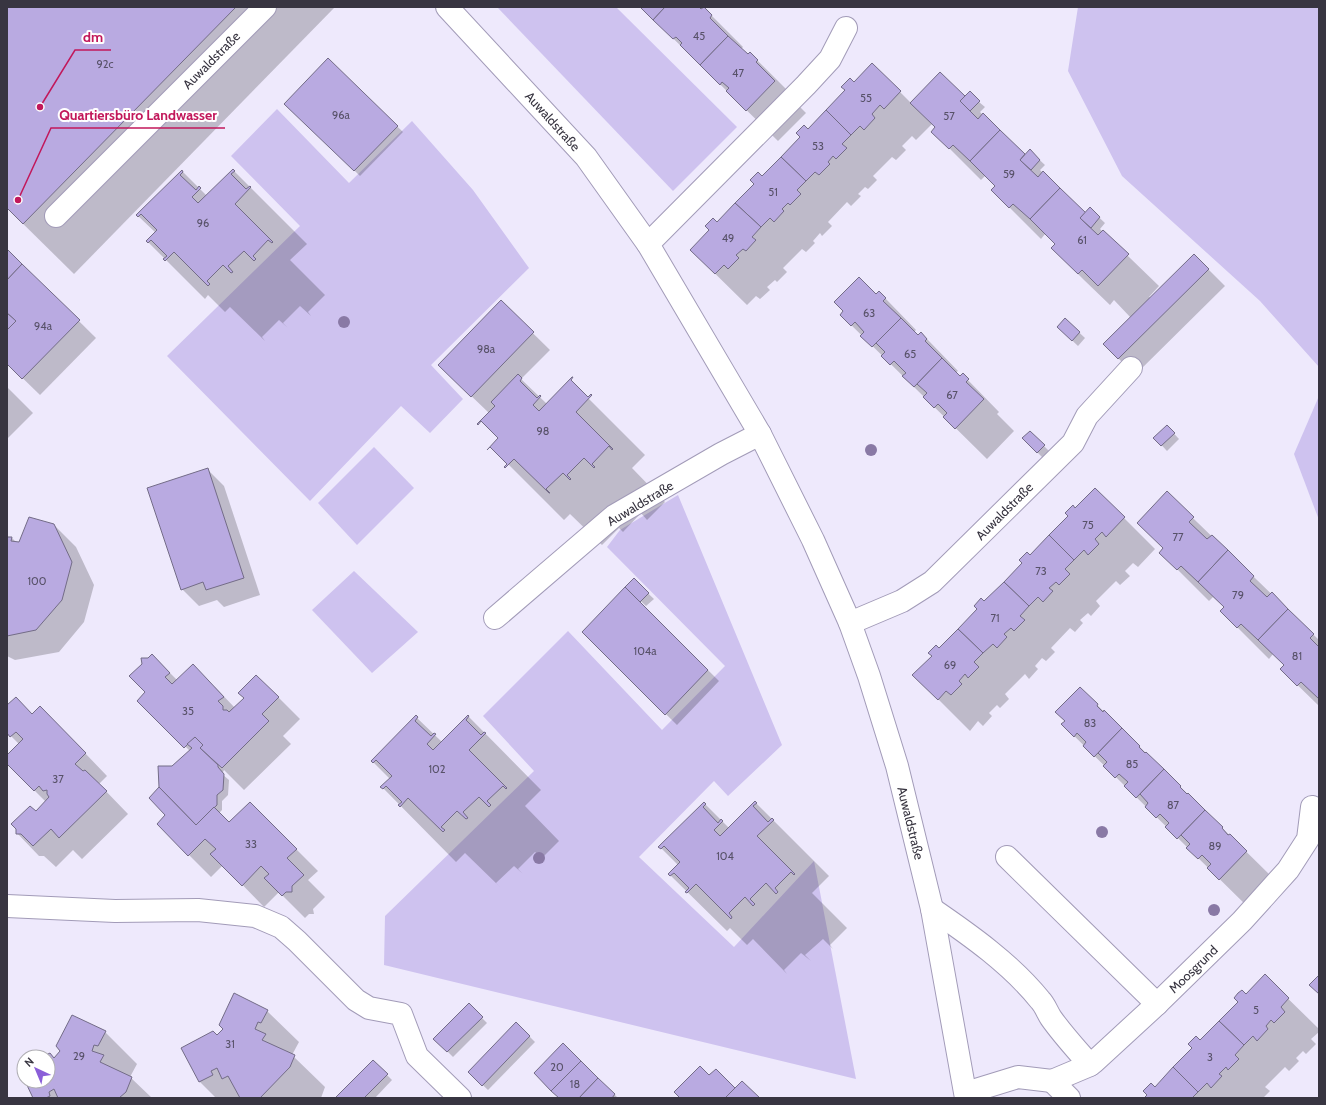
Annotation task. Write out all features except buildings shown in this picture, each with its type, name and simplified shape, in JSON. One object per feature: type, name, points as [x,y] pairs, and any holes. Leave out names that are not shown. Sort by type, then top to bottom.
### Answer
[{"type":"street","name":"Auwaldstraße","points":[[447,7],[586,157],[648,244],[760,434],[813,540],[850,623],[869,676],[897,766],[932,910],[966,1096],[1018,1077],[1052,1081]]},
{"type":"street","name":"Auwaldstraße","points":[[56,216],[255,10]]},
{"type":"street","points":[[648,244],[830,59],[846,28]]},
{"type":"street","name":"Auwaldstraße","points":[[850,623],[902,601],[932,582],[1073,444],[1087,416],[1131,368]]},
{"type":"street","name":"Auwaldstraße","points":[[495,618],[614,516],[721,454],[760,434]]},
{"type":"street","name":"Moosgrund","points":[[1052,1081],[1090,1065],[1157,1004],[1242,921],[1313,844],[1312,807]]},
{"type":"street","points":[[1007,857],[1157,1004]]},
{"type":"street","points":[[7,906],[115,911],[198,910],[255,916],[281,927],[356,1000],[369,1008],[401,1014],[418,1056],[460,1098]]},
{"type":"street","points":[[932,910],[962,929],[998,958],[1027,986],[1041,1000],[1052,1018],[1090,1065]]},
{"type":"street","points":[[1052,1081],[1069,1098]]},
{"type":"shaded area","points":[[497,7],[616,7],[737,127],[673,191]]},
{"type":"shaded area","points":[[1078,7],[1319,7],[1319,367],[1260,301],[1122,176],[1068,71]]},
{"type":"shaded area","points":[[277,109],[349,183],[412,121],[473,190],[529,268],[431,365],[463,399],[430,433],[401,406],[310,501],[167,356],[300,226],[231,156]]},
{"type":"shaded area","points":[[1319,396],[1319,520],[1294,454]]},
{"type":"shaded area","points":[[374,447],[414,488],[357,545],[318,503]]},
{"type":"shaded area","points":[[678,495],[782,745],[728,796],[714,781],[639,857],[734,947],[814,861],[856,1079],[384,965],[385,916],[534,771],[483,716],[568,631],[662,730],[725,666],[607,547],[620,530]]},
{"type":"shaded area","points":[[354,571],[418,632],[372,673],[312,610]]},
{"type":"place","name":"dm","points":[[40,107]]},
{"type":"place","name":"Quartiersbüro Landwasser","points":[[18,200]]}]
